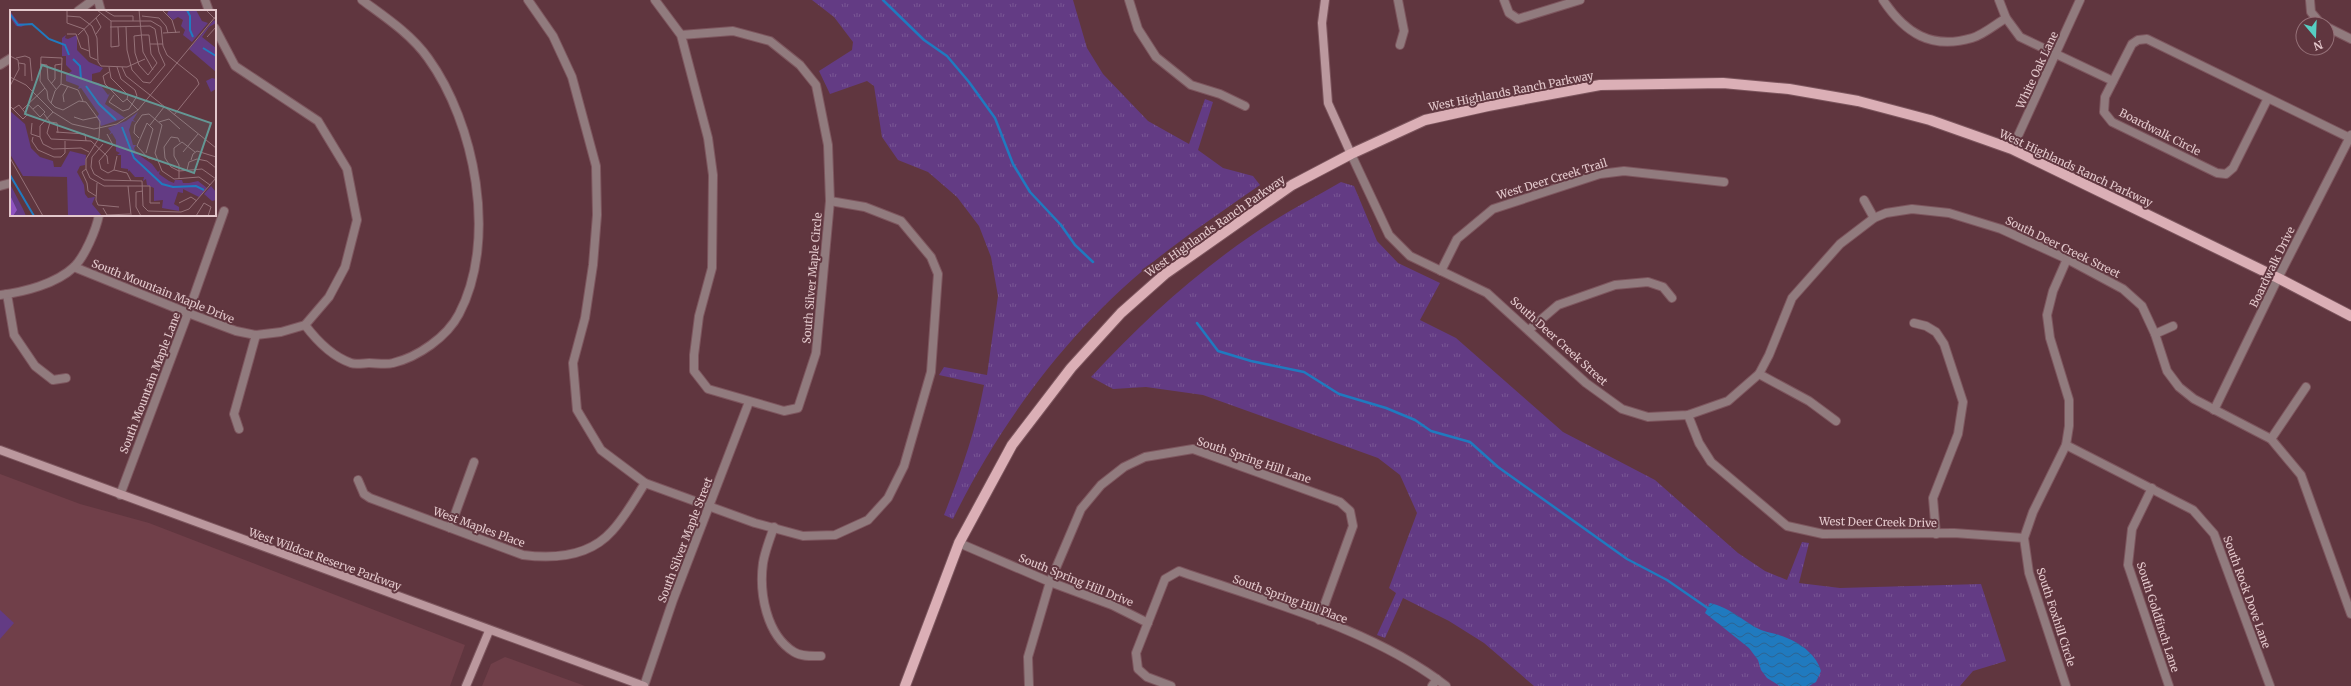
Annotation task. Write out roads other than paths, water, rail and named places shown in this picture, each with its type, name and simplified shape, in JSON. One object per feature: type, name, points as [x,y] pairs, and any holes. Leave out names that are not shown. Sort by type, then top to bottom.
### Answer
[{"type":"main road","points":[[1325,0],[1322,23],[1328,103],[1351,154]]},
{"type":"main road","name":"West Highlands Ranch Parkway","points":[[905,686],[959,544],[1012,445],[1071,368],[1120,313],[1165,274],[1285,190],[1351,154],[1425,120],[1600,85],[1723,83],[1789,89],[1858,101],[1930,120],[2012,149],[2278,278],[2351,316]]},
{"type":"main road","name":"West Wildcat Reserve Parkway","points":[[0,450],[489,631],[644,686]]},
{"type":"main road","points":[[466,686],[489,631]]},
{"type":"street","points":[[79,10],[93,0]]},
{"type":"street","points":[[98,0],[101,10]]},
{"type":"street","points":[[205,0],[209,10]]},
{"type":"street","points":[[216,30],[235,66],[318,121],[347,169],[357,220],[345,267],[329,297],[305,326],[321,346],[352,363],[393,364],[435,344],[459,314],[472,276],[477,239],[478,191],[470,150],[451,96],[427,57],[394,24],[362,0]]},
{"type":"street","points":[[528,0],[553,36],[572,77],[596,166],[597,215],[593,265],[585,318],[573,363],[578,410],[601,450],[645,483],[755,524],[774,527],[803,536],[835,535],[868,520],[888,498],[904,466],[931,372],[938,274],[931,257],[900,221],[865,207],[830,201]]},
{"type":"street","name":"South Silver Maple Circle","points":[[655,0],[681,35],[708,138],[713,175],[712,268],[699,316],[694,355],[694,371],[708,389],[748,402],[784,411],[798,408],[816,353],[830,201],[828,145],[816,85],[800,65],[770,41],[733,31],[681,35]]},
{"type":"street","points":[[1129,0],[1138,29],[1156,57],[1191,85],[1220,94],[1245,106]]},
{"type":"street","points":[[1398,0],[1404,31],[1400,45]]},
{"type":"street","points":[[1504,0],[1509,13],[1518,19],[1580,0]]},
{"type":"street","points":[[1883,0],[1894,17],[1915,35],[1942,42],[1972,38],[2006,18]]},
{"type":"street","points":[[1998,0],[2006,18],[2020,37],[2113,81]]},
{"type":"street","name":"White Oak Lane","points":[[2012,149],[2080,0]]},
{"type":"street","points":[[2310,0],[2311,12],[2314,16]]},
{"type":"street","points":[[2335,31],[2351,38]]},
{"type":"street","name":"Boardwalk Circle","points":[[2268,98],[2233,168],[2226,174],[2217,173],[2112,122],[2104,112],[2105,97],[2132,44],[2138,40],[2147,39],[2350,136]]},
{"type":"street","points":[[0,65],[10,59]]},
{"type":"street","name":"Boardwalk Drive","points":[[2214,410],[2278,278],[2350,136]]},
{"type":"street","name":"South Deer Creek Street","points":[[1351,154],[1389,235],[1410,256],[1487,293],[1530,329],[1586,383],[1622,409],[1648,417],[1688,415],[1728,401],[1759,374],[1769,355],[1792,298],[1840,244],[1874,218],[1886,213],[1912,209],[1949,213],[2001,228],[2067,259],[2123,289],[2142,306],[2155,334],[2167,371],[2179,387],[2194,399],[2214,410]]},
{"type":"street","name":"West Deer Creek Trail","points":[[1441,271],[1457,239],[1493,209],[1600,174],[1624,171],[1724,182]]},
{"type":"street","points":[[0,186],[10,183]]},
{"type":"street","points":[[1864,200],[1874,218]]},
{"type":"street","name":"South Mountain Maple Lane","points":[[120,495],[188,314],[224,211]]},
{"type":"street","points":[[66,378],[53,380],[36,366],[14,335],[4,294],[52,281],[74,267],[95,231],[99,216]]},
{"type":"street","name":"South Foxhill Circle","points":[[2066,686],[2029,573],[2024,538],[2033,512],[2066,445],[2069,426],[2069,400],[2050,338],[2047,315],[2053,290],[2067,259]]},
{"type":"street","name":"South Mountain Maple Drive","points":[[74,267],[188,314],[236,331],[256,335],[281,332],[305,326]]},
{"type":"street","points":[[1530,329],[1558,305],[1615,285],[1648,282],[1663,287],[1672,298]]},
{"type":"street","points":[[1914,323],[1926,326],[1936,332],[1944,344],[1963,402],[1958,434],[1933,498],[1936,534]]},
{"type":"street","points":[[2155,334],[2172,326]]},
{"type":"street","points":[[239,429],[234,414],[256,335]]},
{"type":"street","points":[[1759,374],[1809,401],[1836,421]]},
{"type":"street","points":[[2271,439],[2306,387]]},
{"type":"street","name":"South Silver Maple Street","points":[[644,686],[674,600],[748,402]]},
{"type":"street","points":[[2214,410],[2271,439],[2300,474],[2349,600],[2351,614]]},
{"type":"street","name":"West Deer Creek Drive","points":[[1688,415],[1699,443],[1711,462],[1787,526],[1824,534],[1954,533],[2024,538]]},
{"type":"street","name":"South Rock Dove Lane","points":[[2066,445],[2193,510],[2214,534],[2270,686]]},
{"type":"street","name":"South Spring Hill Lane","points":[[1029,686],[1028,657],[1050,582],[1081,509],[1101,485],[1124,467],[1145,457],[1193,449],[1340,502],[1350,511],[1353,526],[1319,620]]},
{"type":"street","points":[[450,528],[474,462]]},
{"type":"street","name":"West Maples Place","points":[[358,480],[364,494],[370,498],[523,556],[567,557],[591,547],[611,532],[645,483]]},
{"type":"street","name":"South Goldfinch Lane","points":[[2152,488],[2132,529],[2128,566],[2169,686]]},
{"type":"street","points":[[774,527],[763,562],[764,601],[774,633],[794,652],[810,656],[821,656]]},
{"type":"street","name":"South Spring Hill Drive","points":[[959,544],[1050,582],[1112,605],[1148,623]]},
{"type":"street","name":"South Spring Hill Place","points":[[1148,623],[1165,579],[1179,571],[1319,620],[1387,648],[1434,682],[1446,686]]},
{"type":"street","points":[[1148,623],[1136,653],[1138,669],[1147,677],[1171,686]]},
{"type":"water","points":[[1710,603],[1729,610],[1759,629],[1783,636],[1803,647],[1816,660],[1821,671],[1816,682],[1809,686],[1780,686],[1767,678],[1761,670],[1758,660],[1749,648],[1705,613]]},
{"type":"waterway","points":[[883,0],[924,40],[947,56],[969,82],[995,118],[1013,164],[1030,192],[1061,225],[1075,245],[1093,262]]},
{"type":"waterway","points":[[1197,323],[1218,351],[1251,361],[1304,372],[1339,394],[1386,408],[1415,420],[1431,431],[1470,442],[1498,467],[1627,559],[1667,580],[1709,609]]}]
